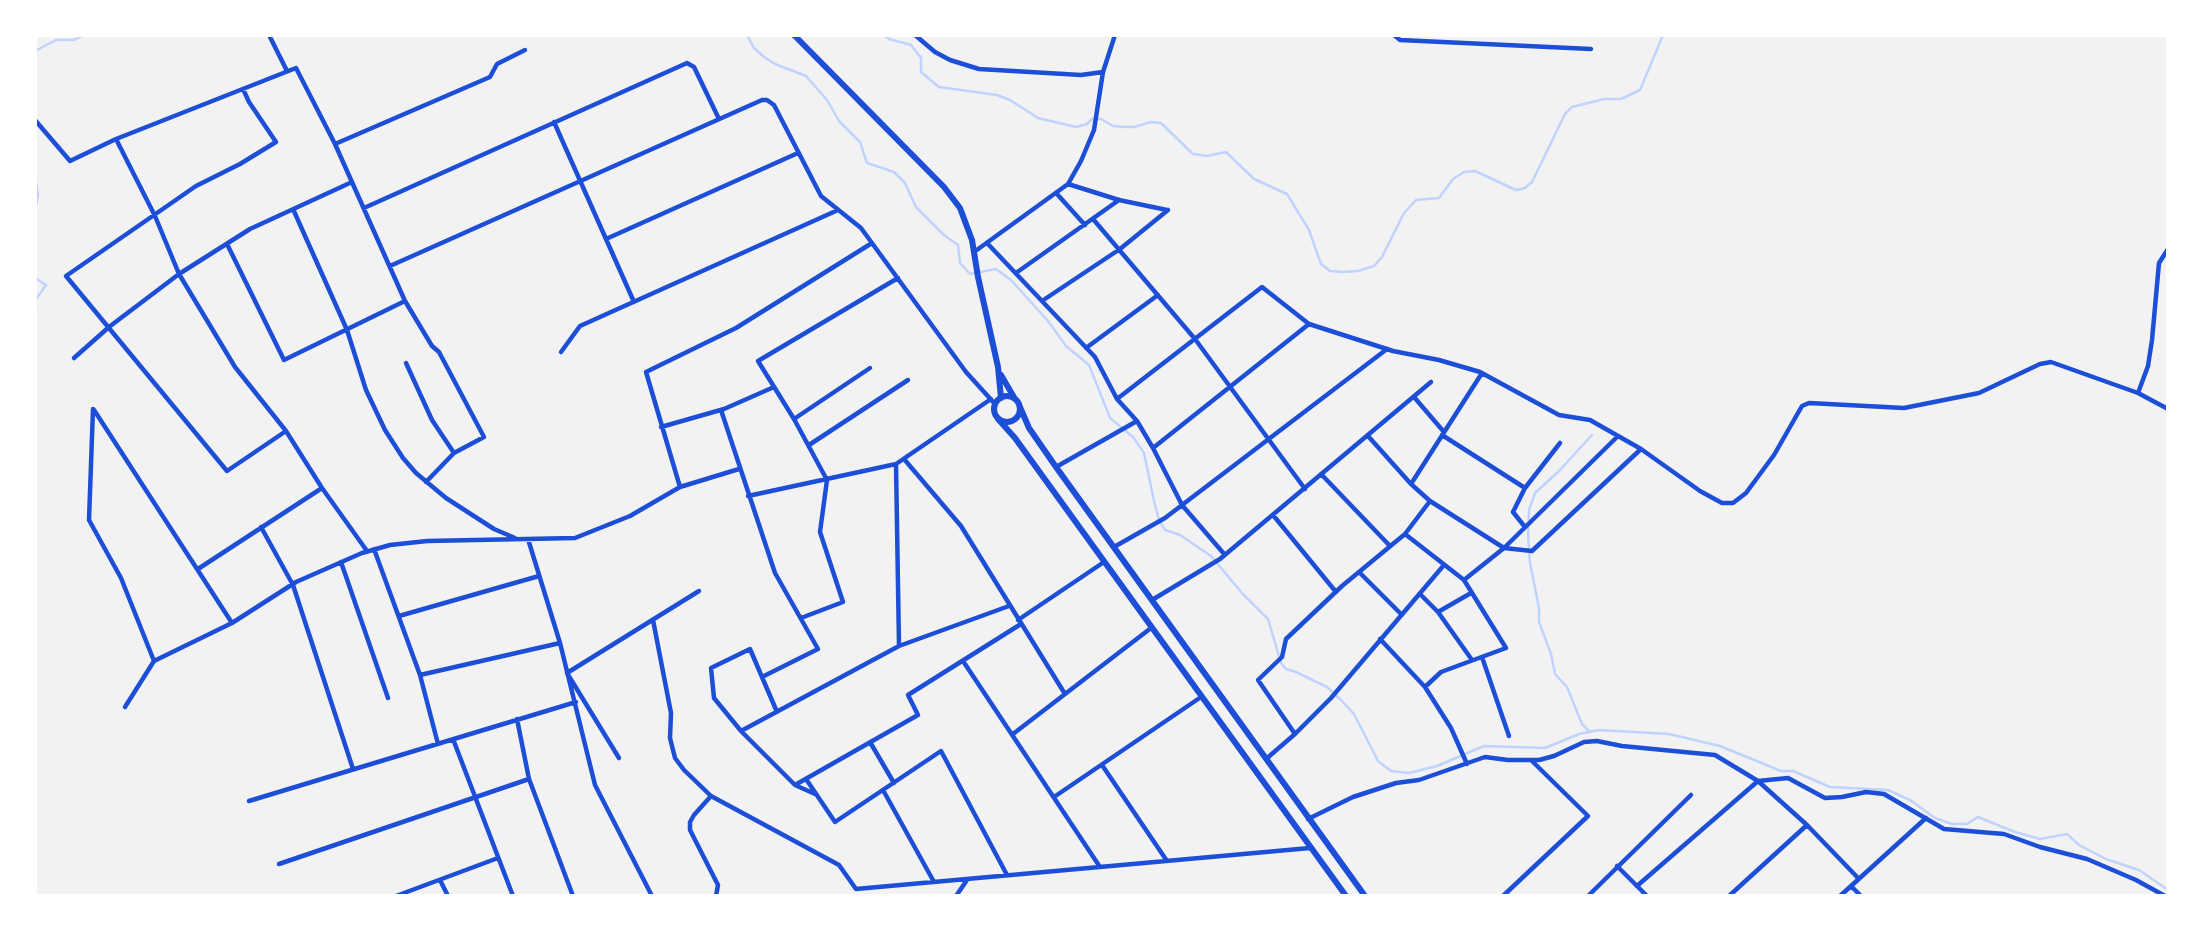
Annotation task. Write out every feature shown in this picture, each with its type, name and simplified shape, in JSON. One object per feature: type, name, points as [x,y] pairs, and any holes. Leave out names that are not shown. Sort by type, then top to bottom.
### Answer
[{"type":"main road","points":[[794,35],[950,193],[968,223],[998,367],[994,412],[1346,896]]},
{"type":"main road","points":[[998,367],[1029,428],[1056,467],[1365,896]]},
{"type":"main road","points":[[996,400],[1009,397],[1018,404],[1019,415],[1013,421],[998,419]]},
{"type":"main road","points":[[1225,732],[1232,730],[1238,722]]},
{"type":"main road","points":[[1236,747],[1240,741],[1250,739]]},
{"type":"street","points":[[269,35],[287,71]]},
{"type":"street","points":[[915,35],[935,52],[950,60],[979,69],[1081,75],[1102,72]]},
{"type":"street","points":[[974,252],[1068,184],[1094,130],[1102,72],[1115,35]]},
{"type":"street","points":[[1394,35],[1400,40],[1413,41],[1591,49]]},
{"type":"street","points":[[335,144],[490,77],[497,64],[525,50]]},
{"type":"street","points":[[364,208],[687,63],[694,68],[719,119]]},
{"type":"street","points":[[36,120],[70,161],[116,139],[296,68],[335,144],[405,301],[432,346],[439,352],[484,437],[454,453],[426,482]]},
{"type":"street","points":[[243,89],[276,142],[240,164],[205,179],[66,276],[228,471],[286,431]]},
{"type":"street","points":[[390,266],[761,100],[767,100],[774,105],[821,196],[860,228],[966,372],[996,400],[897,464],[748,496]]},
{"type":"street","points":[[554,122],[634,302]]},
{"type":"street","points":[[116,139],[155,216],[179,274],[235,367],[286,431],[367,551]]},
{"type":"street","points":[[606,239],[798,153]]},
{"type":"street","points":[[74,358],[109,327],[179,274],[250,229],[352,182]]},
{"type":"street","points":[[1042,301],[1120,249],[1168,210],[1119,200],[1068,184]]},
{"type":"street","points":[[1057,194],[1085,225]]},
{"type":"street","points":[[1016,273],[1119,200]]},
{"type":"street","points":[[293,209],[346,330],[366,390],[403,458],[426,482],[474,517],[518,539]]},
{"type":"street","points":[[561,352],[580,326],[839,210]]},
{"type":"street","points":[[1093,219],[1195,339],[1305,489]]},
{"type":"street","points":[[680,487],[646,372],[736,328],[872,243]]},
{"type":"street","points":[[987,243],[1095,357],[1117,399],[1137,421],[1153,447],[1182,505],[1225,555]]},
{"type":"street","points":[[227,244],[284,360],[405,301]]},
{"type":"street","points":[[2138,393],[2148,366],[2159,263],[2168,249]]},
{"type":"street","points":[[802,618],[843,602],[820,532],[827,480],[794,419],[758,362],[898,278]]},
{"type":"street","points":[[1117,399],[1262,287],[1309,324],[1387,349],[1482,373],[1559,415],[1590,420],[1641,449],[1700,491],[1723,503],[1733,503],[1746,493],[1774,455],[1802,406],[1809,403],[1904,408],[1979,393],[2040,364],[2051,362],[2138,393],[2168,409]]},
{"type":"street","points":[[1086,348],[1158,295]]},
{"type":"street","points":[[1153,447],[1309,324]]},
{"type":"street","points":[[1114,547],[1157,524],[1387,349]]},
{"type":"street","points":[[406,363],[432,420],[454,453]]},
{"type":"street","points":[[794,419],[870,368]]},
{"type":"street","points":[[1411,484],[1482,373]]},
{"type":"street","points":[[809,445],[908,380]]},
{"type":"street","points":[[1152,600],[1220,559],[1431,382]]},
{"type":"street","points":[[661,427],[721,410],[774,387]]},
{"type":"street","points":[[1414,397],[1443,434],[1525,488]]},
{"type":"street","points":[[154,661],[121,578],[89,520],[93,409],[232,623]]},
{"type":"street","points":[[721,410],[775,573],[818,649],[762,677]]},
{"type":"street","points":[[1056,467],[1137,421]]},
{"type":"street","points":[[1368,436],[1430,501],[1504,548],[1521,551],[1532,551],[1641,449]]},
{"type":"street","points":[[1464,580],[1504,548],[1618,436]]},
{"type":"street","points":[[1525,527],[1513,512],[1525,488],[1560,443]]},
{"type":"street","points":[[904,459],[961,526],[1065,694]]},
{"type":"street","points":[[897,464],[898,646]]},
{"type":"street","points":[[125,707],[154,661],[232,623],[293,585],[367,551],[436,540],[564,540],[587,535],[630,516],[680,487],[739,469]]},
{"type":"street","points":[[1321,474],[1390,546]]},
{"type":"street","points":[[198,569],[322,488]]},
{"type":"street","points":[[1295,734],[1258,680],[1282,657],[1286,639],[1336,592],[1405,534],[1430,501]]},
{"type":"street","points":[[1273,515],[1336,592]]},
{"type":"street","points":[[261,527],[293,585],[353,769]]},
{"type":"street","points":[[1405,534],[1464,580],[1506,648],[1441,672],[1425,687]]},
{"type":"street","points":[[528,539],[561,643],[595,785],[652,896]]},
{"type":"street","points":[[374,549],[420,675],[438,744]]},
{"type":"street","points":[[341,562],[388,698]]},
{"type":"street","points":[[795,785],[918,715],[908,695],[963,661],[1104,562]]},
{"type":"street","points":[[1265,760],[1338,691],[1444,565]]},
{"type":"street","points":[[1359,572],[1402,615]]},
{"type":"street","points":[[399,617],[539,576]]},
{"type":"street","points":[[567,674],[699,591]]},
{"type":"street","points":[[1438,612],[1471,593]]},
{"type":"street","points":[[1420,594],[1438,612],[1472,660]]},
{"type":"street","points":[[741,731],[898,646],[1009,606]]},
{"type":"street","points":[[653,620],[671,713],[670,738],[675,758],[684,771],[711,796],[839,865],[856,889],[1310,848]]},
{"type":"street","points":[[1013,734],[1151,628]]},
{"type":"street","points":[[1380,639],[1425,687],[1451,729],[1466,763]]},
{"type":"street","points":[[420,675],[561,643]]},
{"type":"street","points":[[777,712],[750,649],[711,667],[714,698],[741,731],[795,785],[816,794]]},
{"type":"street","points":[[1482,657],[1509,736]]},
{"type":"street","points":[[963,661],[1100,867]]},
{"type":"street","points":[[567,674],[619,758]]},
{"type":"street","points":[[1054,797],[1201,698]]},
{"type":"street","points":[[249,801],[576,702]]},
{"type":"street","points":[[517,719],[529,779],[572,896]]},
{"type":"street","points":[[453,739],[513,896]]},
{"type":"street","points":[[1308,819],[1353,797],[1396,783],[1419,780],[1485,757],[1531,760],[1554,756],[1584,741],[1597,741],[1622,747],[1715,755],[1758,781],[1807,825],[1859,879]]},
{"type":"street","points":[[870,742],[894,783]]},
{"type":"street","points":[[806,779],[835,822],[941,751],[1007,876]]},
{"type":"street","points":[[1504,895],[1588,816],[1531,760]]},
{"type":"street","points":[[1102,765],[1167,861]]},
{"type":"street","points":[[1637,886],[1758,781],[1788,778],[1825,798],[1866,792],[1884,794],[1944,829],[2004,834],[2087,859],[2165,896]]},
{"type":"street","points":[[279,864],[529,779]]},
{"type":"street","points":[[883,790],[934,882]]},
{"type":"street","points":[[1588,896],[1691,795]]},
{"type":"street","points":[[711,796],[694,815],[690,830],[718,885],[716,896]]},
{"type":"street","points":[[1840,896],[1926,818]]},
{"type":"street","points":[[1729,896],[1807,825]]},
{"type":"street","points":[[396,896],[498,858]]},
{"type":"street","points":[[1617,866],[1647,896]]},
{"type":"street","points":[[956,896],[967,879]]},
{"type":"street","points":[[440,880],[447,896]]},
{"type":"street","points":[[1851,886],[1861,896]]},
{"type":"waterway","points":[[35,51],[56,40],[74,40],[84,35]]},
{"type":"waterway","points":[[747,35],[754,48],[764,57],[806,76],[827,100],[839,121],[860,142],[867,163],[894,172],[905,183],[916,207],[958,245],[960,263],[970,274],[996,269],[1011,280],[1048,321],[1066,346],[1089,365],[1110,418],[1133,437],[1144,453],[1159,520],[1165,530],[1180,535],[1211,556],[1268,619],[1281,663],[1286,669],[1327,687],[1341,700],[1354,714],[1378,761],[1391,771],[1409,773],[1437,766],[1484,746],[1545,748],[1579,734],[1599,730],[1669,734],[1720,746],[1781,771],[1793,771],[1830,787],[1888,790],[1910,800],[1935,818],[1952,824],[1967,824],[1978,817],[2040,839],[2067,834],[2079,845],[2106,859],[2139,870],[2168,890]]},
{"type":"waterway","points":[[884,35],[911,45],[921,58],[921,72],[939,87],[997,95],[1038,118],[1076,127],[1087,124],[1092,119],[1101,119],[1113,126],[1124,127],[1161,123],[1193,154],[1207,156],[1226,152],[1254,179],[1287,194],[1309,230],[1321,264],[1330,271],[1343,272],[1374,266],[1382,257],[1404,213],[1416,200],[1439,198],[1453,179],[1464,172],[1475,171],[1516,190],[1525,188],[1532,182],[1565,114],[1572,107],[1604,99],[1621,99],[1640,90],[1663,35]]},
{"type":"waterway","points":[[35,177],[38,195],[35,210]]},
{"type":"waterway","points":[[35,278],[46,285],[36,299],[35,345]]},
{"type":"waterway","points":[[1590,732],[1582,724],[1567,687],[1555,674],[1539,622],[1528,534],[1529,510],[1535,493],[1592,435]]}]
